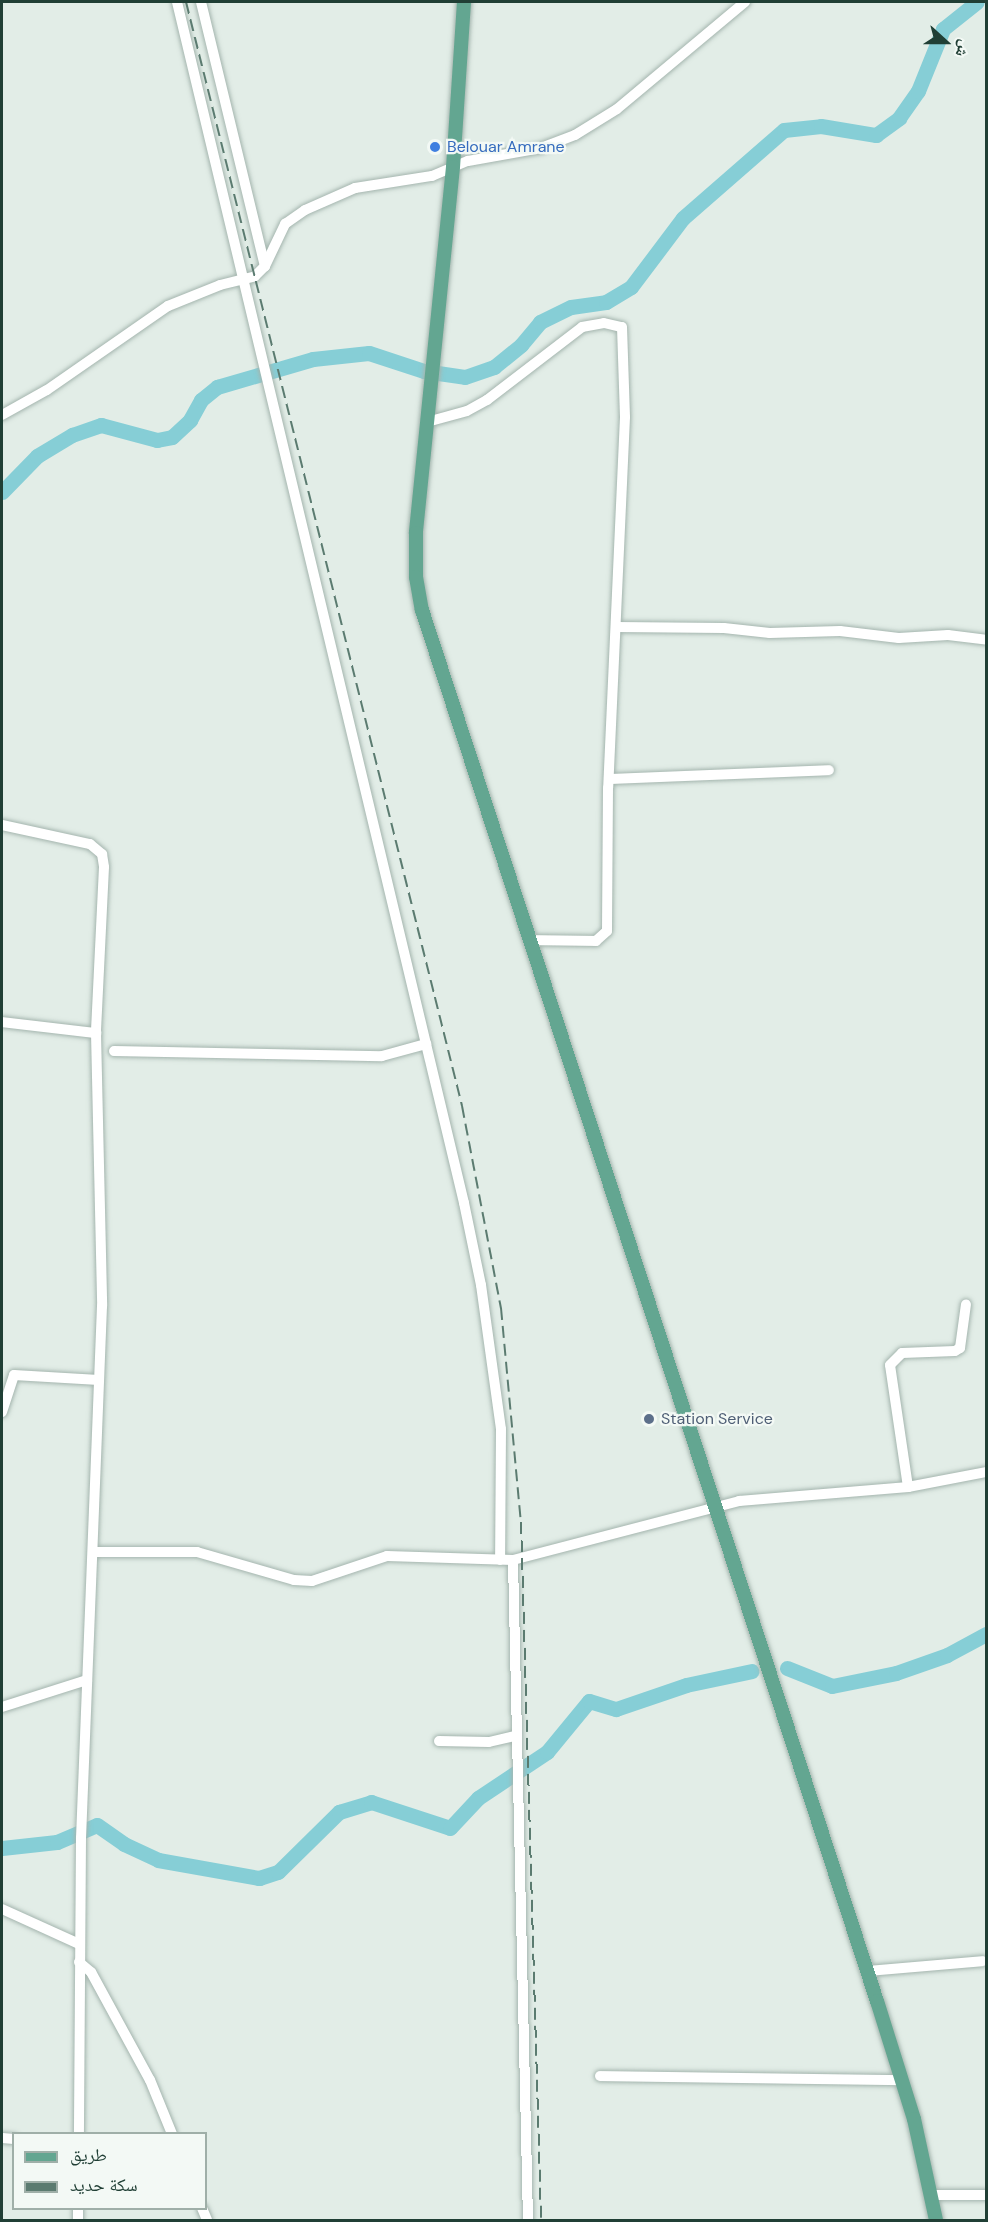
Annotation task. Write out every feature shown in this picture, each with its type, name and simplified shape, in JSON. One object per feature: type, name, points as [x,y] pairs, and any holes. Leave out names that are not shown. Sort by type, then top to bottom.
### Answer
[{"type":"main road","points":[[464,2],[453,167],[416,533],[416,577],[422,610],[902,2080],[936,2220]]},
{"type":"street","points":[[177,2],[245,278],[426,1044],[482,1296],[503,1460],[500,1560]]},
{"type":"street","points":[[201,2],[266,266]]},
{"type":"street","points":[[2,415],[47,390],[168,306],[255,276],[266,266],[285,224],[305,210],[355,188],[432,176],[453,167],[541,148],[575,135],[617,109],[745,2]]},
{"type":"street","points":[[427,422],[467,411],[487,400],[582,327],[604,323],[622,327],[625,417],[609,779],[607,931],[596,941],[528,940]]},
{"type":"street","points":[[616,627],[724,628],[770,633],[840,631],[899,638],[948,635],[987,640]]},
{"type":"street","points":[[609,779],[830,770]]},
{"type":"street","points":[[2,825],[90,844],[102,854],[96,1033],[102,1229],[95,1552],[87,1680],[79,1944],[79,2132]]},
{"type":"street","points":[[2,1022],[96,1033]]},
{"type":"street","points":[[114,1051],[382,1056],[426,1044]]},
{"type":"street","points":[[908,1487],[890,1365],[902,1353],[947,1352],[960,1348],[966,1304]]},
{"type":"street","points":[[2,1412],[14,1375],[99,1380]]},
{"type":"street","points":[[95,1552],[197,1552],[303,1581],[387,1556],[513,1560],[717,1509],[788,1495],[908,1487],[987,1472]]},
{"type":"street","points":[[513,1560],[528,2220]]},
{"type":"street","points":[[2,1707],[87,1680]]},
{"type":"street","points":[[439,1741],[489,1742],[516,1736]]},
{"type":"street","points":[[2,1909],[79,1944]]},
{"type":"street","points":[[867,1971],[983,1960]]},
{"type":"street","points":[[80,1962],[91,1972],[150,2080],[172,2132]]},
{"type":"street","points":[[600,2076],[902,2080]]},
{"type":"street","points":[[931,2195],[987,2195]]},
{"type":"waterway","points":[[2,492],[37,456],[72,435],[101,425],[157,440],[172,437],[190,420],[201,400],[217,387],[313,359],[369,353],[424,371],[465,377],[494,367],[521,345],[540,322],[571,307],[606,302],[631,287],[683,218],[784,130],[821,126],[876,135],[899,118],[918,91],[943,29],[977,2]]},
{"type":"waterway","points":[[787,1668],[832,1686],[896,1673],[947,1655],[986,1634]]},
{"type":"waterway","points":[[2,1848],[57,1842],[97,1825],[124,1844],[158,1860],[259,1878],[278,1872],[339,1812],[371,1802],[450,1828],[478,1798],[547,1752],[589,1701],[616,1709],[686,1685],[752,1671]]},
{"type":"railway","points":[[186,2],[462,1106],[501,1308],[521,1522],[541,2220]]},
{"type":"place","name":"Belouar Amrane","points":[[435,147]]},
{"type":"place","name":"Station Service","points":[[649,1419]]}]
